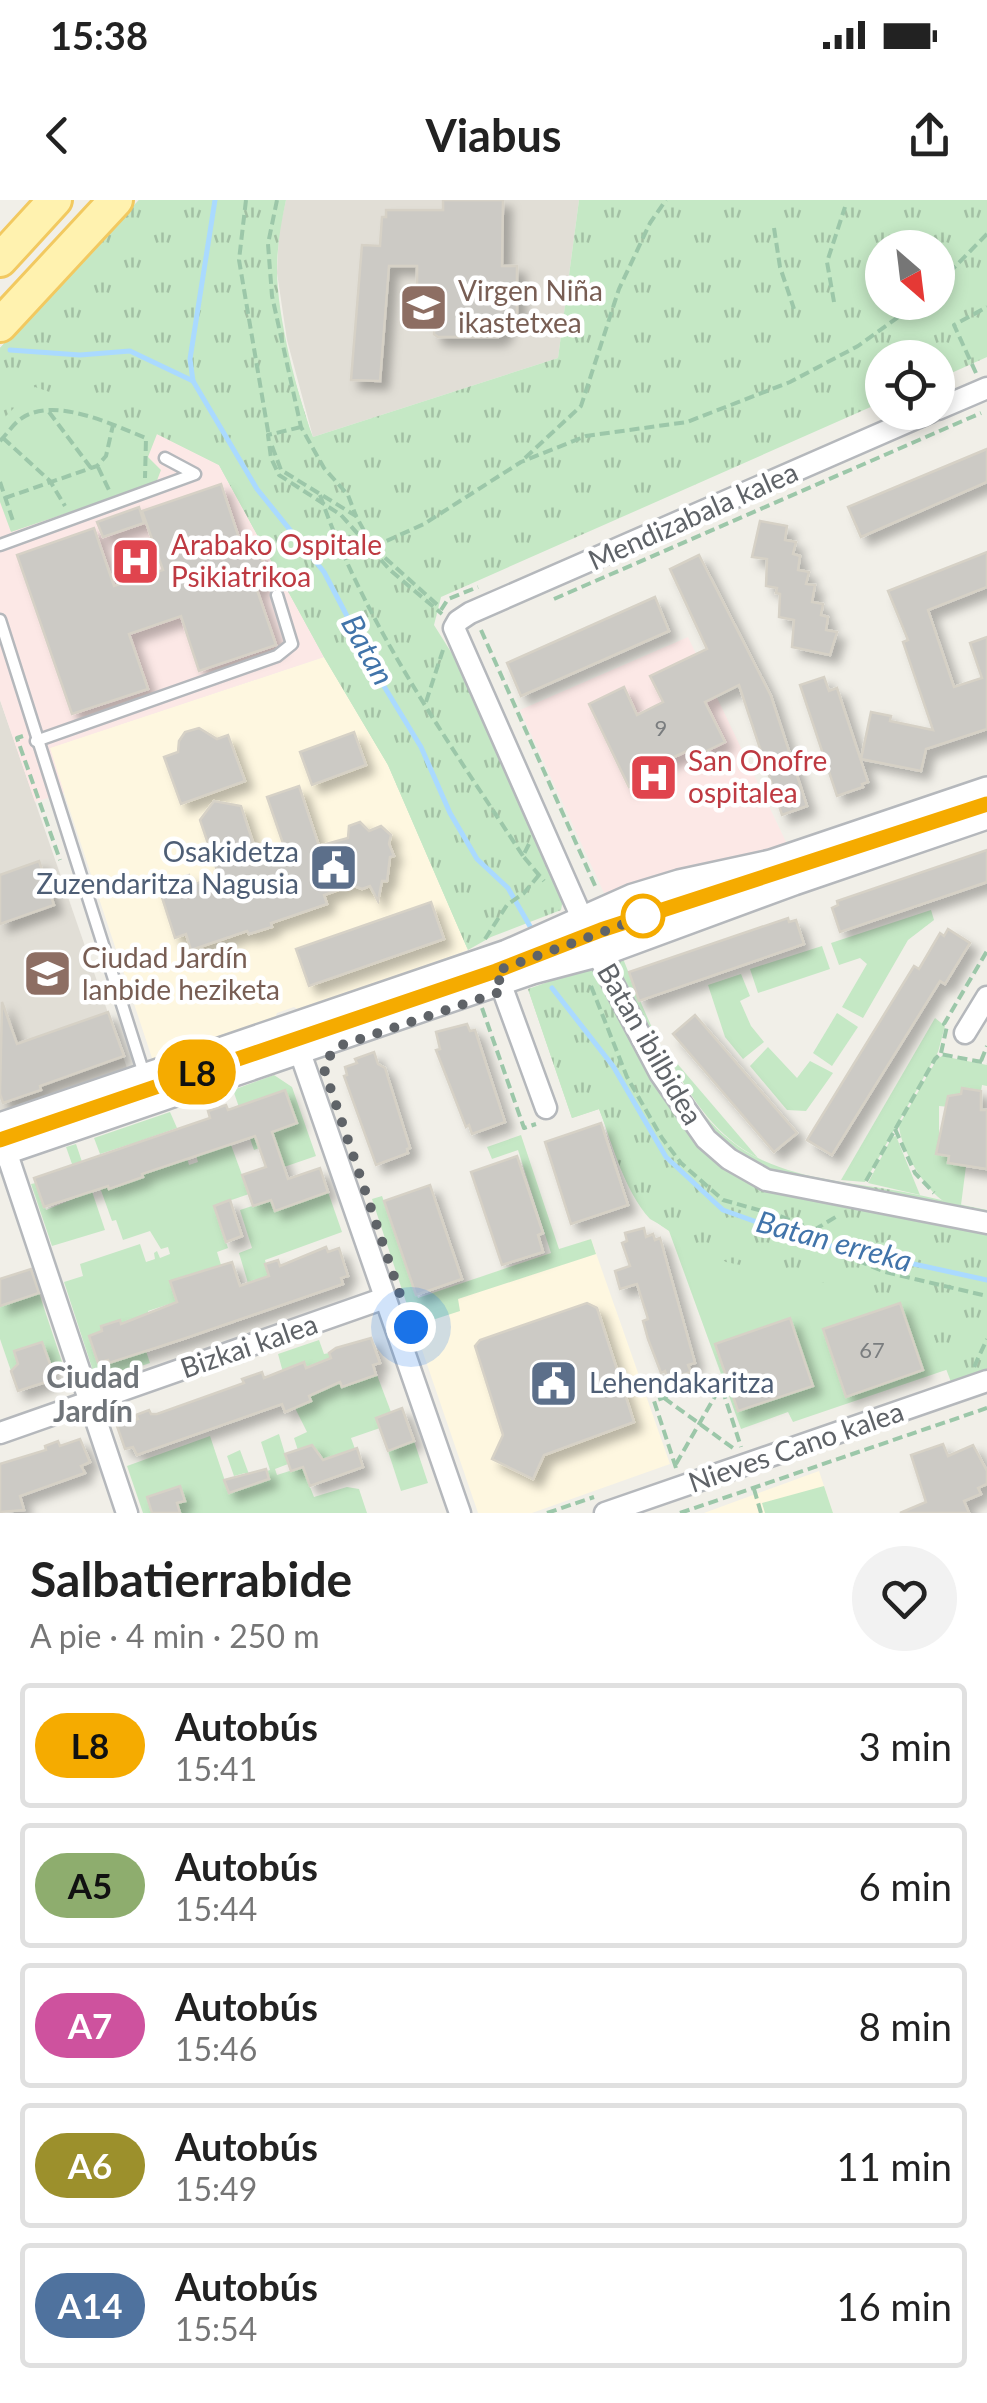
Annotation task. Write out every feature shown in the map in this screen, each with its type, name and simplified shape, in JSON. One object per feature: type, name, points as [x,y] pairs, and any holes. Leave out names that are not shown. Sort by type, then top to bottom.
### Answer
[{"type":"main road","points":[[0,260],[56,200]]},
{"type":"main road","points":[[0,325],[116,200]]},
{"type":"street","points":[[955,398],[981,381]]},
{"type":"street","name":"Mendizabala kalea","points":[[450,615],[887,430]]},
{"type":"street","name":"Batan ibilbidea","points":[[450,615],[455,634],[660,1073],[706,1139],[729,1159],[766,1180],[987,1223]]},
{"type":"street","points":[[1,1140],[295,1039],[498,976],[659,888],[772,863],[987,790]]},
{"type":"street","points":[[1,1140],[145,1077],[295,1039],[507,952],[593,926],[794,882],[987,816]]},
{"type":"street","points":[[498,976],[546,1108]]},
{"type":"street","points":[[965,1032],[987,997]]},
{"type":"street","points":[[295,1039],[460,1513]]},
{"type":"street","points":[[1,1140],[128,1513]]},
{"type":"street","name":"Bizkai kalea","points":[[0,1433],[385,1298]]},
{"type":"street","name":"Nieves Cano kalea","points":[[605,1513],[980,1375]]},
{"type":"lane","points":[[0,546],[195,474],[165,458]]},
{"type":"lane","points":[[35,736],[277,656],[292,644],[277,595]]},
{"type":"lane","points":[[0,620],[145,1077]]},
{"type":"lane","points":[[593,926],[987,804]]},
{"type":"path","points":[[246,200],[239,260],[271,458],[279,475],[341,515],[390,570],[440,613],[450,615]]},
{"type":"path","points":[[277,200],[268,244],[272,296],[301,427],[324,468],[348,496],[373,547],[450,615]]},
{"type":"path","points":[[373,547],[424,524],[521,462],[581,406],[619,289],[650,223],[666,200]]},
{"type":"path","points":[[834,302],[827,262],[845,207]]},
{"type":"path","points":[[774,228],[780,267],[794,309]]},
{"type":"path","points":[[955,267],[987,234]]},
{"type":"path","points":[[981,381],[954,326],[987,307]]},
{"type":"path","points":[[521,462],[586,436],[687,422],[790,382],[858,346],[894,320]]},
{"type":"path","points":[[48,410],[94,467],[116,503]]},
{"type":"path","points":[[71,520],[50,481],[1,440],[21,418],[48,410],[90,416],[146,438],[144,493]]},
{"type":"path","points":[[552,600],[987,410]]},
{"type":"path","points":[[6,498],[94,467],[106,456],[114,425]]},
{"type":"path","points":[[268,435],[301,427]]},
{"type":"path","points":[[268,435],[280,470],[356,516]]},
{"type":"path","points":[[0,482],[19,538]]},
{"type":"path","points":[[320,495],[334,535],[424,705],[523,856]]},
{"type":"path","points":[[480,631],[593,926]]},
{"type":"path","points":[[424,705],[446,640]]},
{"type":"path","points":[[35,736],[17,738],[64,873]]},
{"type":"path","points":[[476,952],[506,906],[524,894],[538,875]]},
{"type":"path","points":[[864,1186],[940,1054],[944,1024],[987,951]]},
{"type":"path","points":[[940,1054],[984,1062],[987,1046]]},
{"type":"path","points":[[894,1128],[927,1201]]},
{"type":"path","points":[[915,1173],[938,1198]]},
{"type":"path","points":[[814,1230],[847,1209]]},
{"type":"path","points":[[832,1241],[852,1258],[885,1272],[987,1296]]},
{"type":"path","points":[[980,1375],[987,1340]]},
{"type":"path","points":[[664,1398],[699,1424],[738,1448],[721,1386],[719,1379],[654,1401],[676,1467],[699,1424],[721,1386]]},
{"type":"path","points":[[680,1513],[987,1408]]},
{"type":"path","points":[[753,1488],[761,1513]]},
{"type":"shaded area","name":"Virgen Niña ikastetxea","points":[[286,200],[579,200],[558,358],[313,437],[287,340],[277,273],[279,231]]},
{"type":"shaded area","name":"Arabako Ospitale Psikiatrikoa","points":[[125,418],[219,465],[324,657],[50,748],[64,793],[35,802],[0,700],[0,422]]},
{"type":"shaded area","name":"San Onofre ospitalea","points":[[688,637],[787,844],[668,872],[604,893],[520,710]]},
{"type":"shaded area","points":[[324,657],[388,765],[468,950],[301,1011],[294,1007],[277,1013],[273,1022],[154,1064],[49,748]]},
{"type":"shaded area","name":"Ciudad Jardín lanbide heziketa","points":[[0,700],[127,1068],[0,1113]]},
{"type":"shaded area","points":[[591,1239],[670,1464],[532,1513],[478,1513],[406,1303]]},
{"type":"shaded area","points":[[819,1471],[833,1513],[704,1513]]},
{"type":"green space","points":[[139,200],[240,200],[468,950],[388,765],[219,465],[157,434],[148,457],[161,470],[156,483],[11,532],[0,502],[0,348]]},
{"type":"green space","points":[[139,200],[286,200],[277,270],[280,309],[313,437],[558,358],[579,200],[987,200],[987,357],[955,371],[955,340],[865,340],[865,410],[441,597],[434,625],[461,668],[564,894],[561,910],[468,950],[388,765],[219,465],[125,418],[35,387],[0,422],[0,348]]},
{"type":"green space","points":[[931,910],[934,920],[908,940],[863,1018],[842,1007],[867,964],[860,958],[839,965],[831,943]]},
{"type":"green space","points":[[822,946],[830,969],[758,993],[750,969]]},
{"type":"green space","points":[[622,956],[679,1080],[711,1123],[730,1140],[790,1171],[987,1210],[987,1370],[951,1382],[921,1303],[726,1262],[650,1219],[626,1181],[599,1109],[572,1118],[528,989]]},
{"type":"green space","points":[[741,974],[750,996],[740,1001],[751,1026],[764,1042],[743,1059],[725,1037],[708,985]]},
{"type":"green space","points":[[528,989],[674,1115],[802,1203],[987,1356],[793,1422],[788,1412],[741,1429],[669,1231],[654,1220],[633,1193],[599,1109],[572,1118]]},
{"type":"green space","points":[[837,1013],[858,1027],[832,1066],[813,1053]]},
{"type":"green space","points":[[935,1018],[945,1026],[938,1052],[865,1182],[841,1180]]},
{"type":"green space","points":[[768,1047],[797,1078],[810,1061],[833,1073],[806,1111],[787,1110],[750,1066]]},
{"type":"green space","points":[[942,1056],[987,1065],[987,1086],[960,1098],[951,1096],[947,1102],[950,1107],[939,1106],[939,1135],[943,1136],[937,1152],[966,1166],[961,1205],[937,1196],[922,1178],[900,1134],[899,1125]]},
{"type":"green space","points":[[675,1061],[758,1158],[707,1117],[671,1062]]},
{"type":"green space","points":[[274,1075],[292,1087],[316,1156],[284,1167],[276,1142],[254,1150],[233,1090]]},
{"type":"green space","points":[[170,1112],[177,1128],[140,1141],[151,1170],[187,1158],[189,1165],[198,1162],[192,1141],[199,1139],[204,1154],[231,1145],[249,1194],[214,1206],[228,1248],[217,1252],[221,1265],[185,1276],[188,1298],[148,1311],[149,1316],[136,1321],[150,1363],[103,1379],[94,1374],[64,1282],[83,1276],[80,1264],[140,1244],[146,1262],[155,1259],[157,1251],[160,1258],[170,1254],[168,1247],[161,1249],[150,1231],[123,1240],[98,1182],[105,1179],[109,1189],[143,1177],[131,1144],[100,1154],[94,1138]]},
{"type":"green space","points":[[521,1135],[559,1249],[591,1239],[596,1254],[458,1299],[460,1311],[414,1326],[372,1199],[382,1196],[418,1298],[551,1253],[518,1150],[492,1159],[487,1147]]},
{"type":"green space","points":[[896,1136],[920,1195],[868,1183]]},
{"type":"green space","points":[[76,1144],[105,1230],[52,1246],[31,1184],[36,1183],[46,1210],[83,1195],[66,1147]]},
{"type":"green space","points":[[328,1192],[342,1232],[265,1260],[269,1276],[248,1283],[239,1253],[252,1248],[240,1210],[271,1200],[276,1211]]},
{"type":"green space","points":[[39,1293],[64,1368],[53,1372],[42,1342],[15,1351],[18,1364],[11,1371],[0,1339],[0,1306]]},
{"type":"green space","points":[[319,1340],[324,1354],[329,1353],[342,1387],[377,1375],[391,1412],[376,1418],[380,1428],[351,1438],[355,1449],[323,1460],[320,1453],[305,1458],[303,1466],[294,1438],[307,1432],[295,1408],[310,1402],[317,1364],[306,1368],[287,1387],[278,1354]]},
{"type":"green space","points":[[279,1434],[288,1464],[275,1469],[277,1475],[302,1467],[314,1497],[347,1487],[359,1489],[367,1513],[143,1513],[127,1466],[210,1436],[229,1493],[250,1485],[245,1473],[234,1476],[227,1456],[240,1450],[250,1477],[270,1470],[261,1442]]},
{"type":"green space","points":[[414,1441],[428,1483],[401,1491],[388,1451]]},
{"type":"green space","points":[[824,1486],[833,1513],[765,1513],[762,1503]]},
{"type":"building","points":[[443,200],[503,200],[502,266],[517,266],[517,313],[504,316],[504,333],[498,337],[438,337],[434,334],[434,315],[417,314],[417,266],[389,266],[380,381],[351,380],[362,245],[380,246],[386,210],[443,210]]},
{"type":"building","points":[[987,449],[987,482],[861,537],[848,507]]},
{"type":"building","points":[[221,484],[239,538],[256,550],[263,561],[263,585],[256,587],[276,645],[199,671],[181,616],[129,634],[148,689],[72,714],[17,555],[94,528],[114,586],[163,570],[142,511]]},
{"type":"building","points":[[139,507],[144,523],[103,537],[97,522]]},
{"type":"building","points":[[760,521],[787,526],[785,540],[796,542],[793,554],[800,556],[798,570],[809,572],[806,584],[815,585],[812,602],[823,604],[821,615],[828,617],[826,630],[837,632],[830,655],[792,647],[794,620],[779,617],[780,594],[776,593],[777,588],[766,586],[767,559],[752,557]]},
{"type":"building","points":[[987,552],[987,587],[928,610],[954,687],[982,678],[970,643],[987,637],[987,729],[926,749],[921,771],[861,759],[871,712],[891,716],[890,721],[933,730],[903,642],[908,640],[888,591]]},
{"type":"building","points":[[699,555],[771,696],[807,806],[782,815],[739,685],[705,702],[725,742],[690,759],[687,751],[659,764],[663,771],[629,787],[589,704],[624,687],[637,715],[663,702],[650,676],[707,649],[670,569]]},
{"type":"building","points":[[655,597],[669,631],[521,696],[507,663]]},
{"type":"building","points":[[824,677],[829,691],[837,688],[868,782],[837,796],[800,685]]},
{"type":"building","points":[[199,728],[217,739],[228,735],[245,781],[181,804],[164,757],[178,752],[185,732]]},
{"type":"building","points":[[354,732],[366,765],[312,785],[300,752]]},
{"type":"building","name":"Osakidetza Zuzendaritza Nagusia","points":[[299,786],[319,846],[348,838],[349,826],[360,822],[369,831],[381,826],[391,835],[389,844],[394,856],[390,857],[387,881],[382,881],[378,901],[370,886],[362,889],[352,885],[324,895],[327,904],[271,923],[272,927],[191,950],[186,934],[175,938],[158,885],[189,875],[192,885],[219,876],[200,820],[214,801],[241,806],[259,861],[286,852],[267,797]]},
{"type":"building","points":[[987,850],[987,882],[840,932],[832,908],[838,905],[837,901]]},
{"type":"building","points":[[39,861],[54,905],[0,924],[0,875]]},
{"type":"building","points":[[431,902],[444,939],[309,986],[296,949]]},
{"type":"building","points":[[788,918],[789,922],[796,920],[804,944],[639,1001],[629,972]]},
{"type":"building","points":[[948,929],[970,943],[945,984],[940,981],[832,1155],[807,1140],[914,966],[919,969],[940,933],[944,936]]},
{"type":"building","points":[[2,1002],[17,1044],[108,1012],[124,1056],[3,1103]]},
{"type":"building","points":[[695,1015],[797,1133],[774,1152],[673,1034]]},
{"type":"building","points":[[467,1024],[470,1031],[475,1030],[505,1122],[472,1134],[436,1050],[440,1049],[436,1032]]},
{"type":"building","points":[[374,1052],[378,1064],[385,1068],[410,1148],[408,1153],[376,1165],[344,1076],[345,1067],[357,1063],[355,1059]]},
{"type":"building","points":[[962,1088],[981,1091],[981,1110],[987,1110],[987,1169],[948,1163],[949,1156],[936,1154],[948,1096],[961,1094]]},
{"type":"building","points":[[285,1090],[297,1123],[272,1132],[288,1179],[320,1168],[328,1192],[275,1211],[271,1200],[253,1206],[242,1175],[266,1167],[255,1136],[109,1189],[108,1186],[44,1207],[34,1178],[210,1118],[208,1111],[226,1105],[228,1110]]},
{"type":"building","points":[[601,1123],[628,1205],[571,1224],[545,1142]]},
{"type":"building","points":[[517,1156],[543,1233],[538,1235],[543,1252],[502,1265],[471,1172]]},
{"type":"building","points":[[430,1185],[462,1279],[416,1295],[384,1201]]},
{"type":"building","points":[[230,1200],[242,1236],[226,1242],[214,1206]]},
{"type":"building","points":[[644,1228],[646,1237],[653,1234],[655,1240],[660,1238],[695,1363],[688,1365],[691,1372],[668,1379],[665,1371],[661,1373],[648,1339],[643,1321],[648,1319],[637,1284],[620,1289],[615,1271],[630,1266],[622,1243],[627,1241],[625,1233]]},
{"type":"building","points":[[326,1247],[328,1252],[339,1248],[348,1276],[341,1278],[343,1284],[109,1363],[98,1363],[89,1336],[102,1331],[101,1326],[120,1320],[121,1324],[177,1302],[170,1281],[232,1262],[240,1286],[269,1276],[265,1264],[278,1260],[280,1266]]},
{"type":"building","points":[[31,1269],[39,1293],[0,1306],[0,1279]]},
{"type":"building","name":"Lehendakaritza","points":[[587,1303],[597,1308],[634,1422],[544,1455],[533,1479],[492,1459],[503,1435],[475,1346],[480,1340]]},
{"type":"building","points":[[900,1303],[923,1370],[846,1397],[823,1329]]},
{"type":"building","points":[[790,1318],[813,1386],[738,1411],[715,1344]]},
{"type":"building","points":[[371,1338],[380,1363],[373,1365],[376,1375],[342,1387],[340,1382],[285,1412],[282,1404],[137,1455],[133,1447],[125,1449],[117,1426],[138,1419],[136,1415],[149,1410],[157,1414],[244,1383],[242,1379],[262,1372],[264,1378],[304,1362],[306,1368],[331,1358],[329,1353],[336,1348]]},
{"type":"building","points":[[42,1342],[53,1372],[46,1374],[49,1381],[18,1391],[11,1371],[18,1364],[14,1351]]},
{"type":"building","points":[[402,1408],[414,1441],[388,1451],[376,1418]]},
{"type":"building","points":[[80,1439],[90,1462],[81,1466],[85,1473],[20,1496],[24,1510],[0,1512],[0,1464],[46,1450],[45,1446],[58,1441],[60,1446]]},
{"type":"building","points":[[943,1444],[948,1456],[973,1445],[987,1471],[987,1484],[978,1488],[981,1494],[964,1501],[969,1513],[900,1513],[926,1502],[911,1455]]},
{"type":"building","points":[[312,1445],[323,1460],[357,1448],[363,1467],[310,1486],[303,1467],[291,1471],[285,1454]]},
{"type":"building","points":[[266,1469],[269,1479],[229,1493],[224,1480]]},
{"type":"building","points":[[180,1486],[185,1501],[177,1503],[180,1513],[152,1513],[147,1497]]},
{"type":"waterway","name":"Batan","points":[[215,200],[190,359],[193,381],[257,489],[324,572],[382,683],[421,747],[450,813],[477,859],[508,888],[531,928]]},
{"type":"waterway","points":[[10,350],[80,355],[130,351],[193,381]]},
{"type":"waterway","name":"Batan erreka","points":[[552,988],[613,1066],[666,1157],[723,1210],[813,1242],[987,1280]]},
{"type":"bus line","name":"L8","points":[[0,1140],[496,971],[601,930],[987,804]]},
{"type":"place","name":"Virgen Niña ikastetxea","points":[[423,307]]},
{"type":"place","name":"Arabako Ospitale Psikiatrikoa","points":[[136,561]]},
{"type":"place","name":"San Onofre ospitalea","points":[[653,777]]},
{"type":"place","name":"Osakidetza Zuzendaritza Nagusia","points":[[334,868]]},
{"type":"place","name":"Ciudad Jardín lanbide heziketa","points":[[47,974]]},
{"type":"place","name":"Lehendakaritza","points":[[554,1383]]},
{"type":"district","name":"Ciudad Jardín","points":[[93,1395]]},
{"type":"route","points":[[411,1327],[323,1066],[336,1047],[503,991],[496,971],[643,916]]}]
